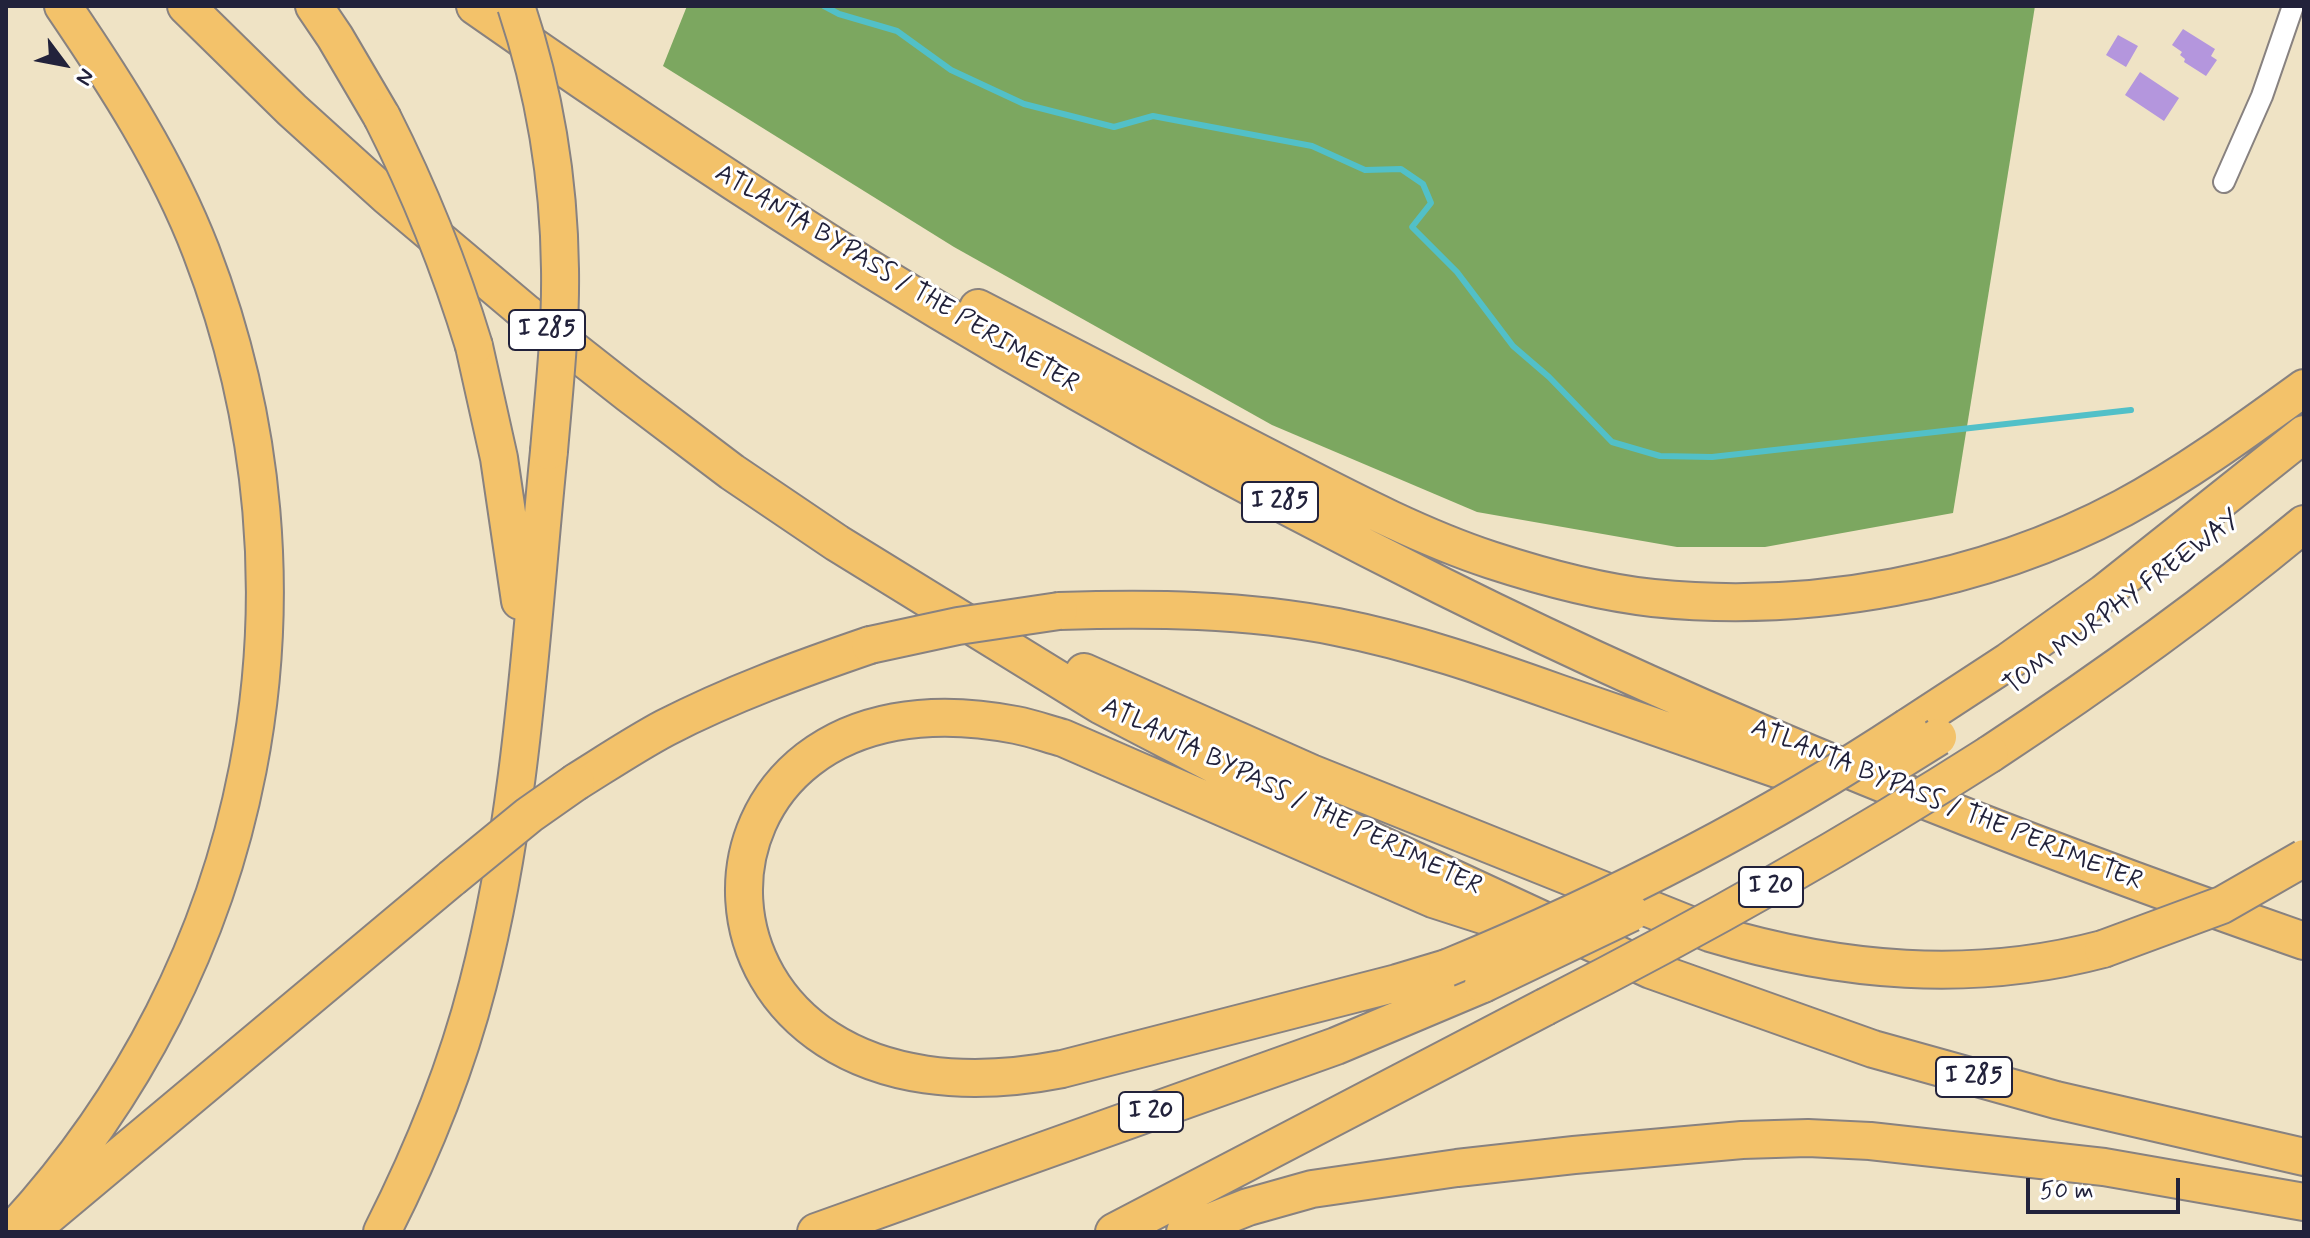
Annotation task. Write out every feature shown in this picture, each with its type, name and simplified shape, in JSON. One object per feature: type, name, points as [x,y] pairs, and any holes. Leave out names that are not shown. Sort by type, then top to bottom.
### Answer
[{"type":"highway","points":[[11,1232],[66,1170],[123,1089],[190,961],[215,894],[241,806],[264,648],[265,551],[259,485],[246,405],[223,317],[201,251],[166,172],[123,97],[63,6]]},
{"type":"highway","name":"ATLANTA BYPASS / THE PERIMETER","points":[[186,6],[366,177],[526,313],[732,472],[943,610],[1100,705],[1233,776],[1651,970],[1873,1049],[2056,1100],[2304,1157]]},
{"type":"highway","points":[[314,6],[382,117],[410,175],[443,256],[474,346],[499,458],[519,586],[522,727]]},
{"type":"highway","name":"ATLANTA BYPASS / THE PERIMETER","points":[[475,6],[731,180],[872,270],[1160,439],[1310,519],[1580,652],[1855,774],[2110,873],[2304,941]]},
{"type":"highway","points":[[382,1232],[432,1122],[470,1014],[502,876],[522,727],[549,451],[560,272],[556,194],[545,119],[516,6]]},
{"type":"highway","points":[[731,180],[1386,516],[1487,559],[1556,579],[1652,598],[1777,601],[1876,590],[1999,560],[2044,544],[2125,507],[2185,471],[2304,388]]},
{"type":"highway","points":[[1651,970],[1433,899],[1063,738],[1017,725],[970,719],[899,723],[848,736],[797,769],[777,791],[762,814],[747,853],[743,891],[747,929],[759,965],[792,1011],[815,1032],[843,1049],[885,1066],[935,1077],[1008,1078],[1062,1069],[1397,983],[1447,968],[1581,910],[1923,732],[2009,661],[2104,593],[2304,434]]},
{"type":"highway","name":"TOM MURPHY FREEWAY","points":[[1923,732],[2068,649],[2304,465]]},
{"type":"highway","name":"TOM MURPHY FREEWAY","points":[[1114,1232],[1667,944],[1793,875],[1990,754],[2134,656],[2304,524]]},
{"type":"highway","points":[[943,610],[1311,773],[1621,898],[1732,940],[1810,959],[1859,966],[1951,971],[2036,964],[2103,949],[2222,905],[2304,858]]},
{"type":"highway","points":[[30,1232],[452,878],[529,815],[576,782],[663,729],[788,673],[870,645],[958,626],[1059,611],[1205,610],[1273,617],[1334,626],[1447,654],[1777,769],[1855,774]]},
{"type":"highway","name":"I 20","points":[[816,1232],[1336,1046],[1483,984],[1585,936],[1828,806],[1923,732]]},
{"type":"highway","points":[[1185,1232],[1248,1207],[1312,1189],[1574,1155],[1742,1140],[1808,1138],[1870,1141],[2104,1167],[2304,1202]]},
{"type":"street","points":[[2224,182],[2262,96],[2293,6]]},
{"type":"green space","points":[[687,6],[2035,6],[1953,513],[1765,547],[1677,547],[1477,512],[1272,425],[954,247],[663,66]]},
{"type":"building","points":[[2183,29],[2215,49],[2211,56],[2217,60],[2206,76],[2184,62],[2180,55],[2182,52],[2172,45]]},
{"type":"building","points":[[2118,35],[2138,46],[2126,67],[2106,55]]},
{"type":"building","points":[[2140,72],[2179,98],[2164,121],[2125,95]]},
{"type":"waterway","points":[[824,6],[839,14],[897,31],[951,70],[1024,104],[1114,127],[1153,116],[1312,146],[1365,170],[1401,169],[1423,184],[1431,203],[1412,227],[1457,272],[1513,346],[1549,377],[1612,442],[1660,456],[1712,457],[2131,410]]}]
